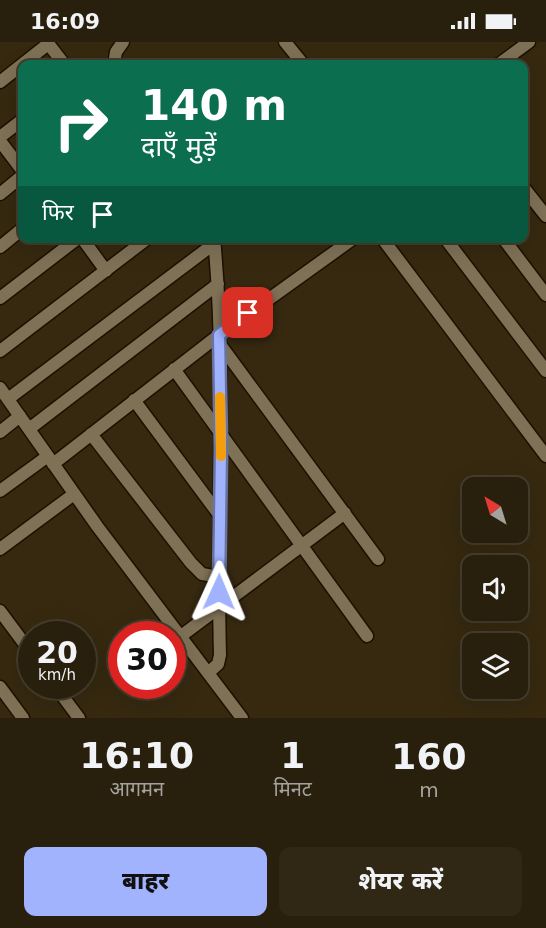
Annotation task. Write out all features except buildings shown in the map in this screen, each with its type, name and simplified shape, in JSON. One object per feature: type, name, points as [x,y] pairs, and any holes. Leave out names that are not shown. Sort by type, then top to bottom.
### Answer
[{"type":"street","points":[[115,60],[116,52],[123,42]]},
{"type":"street","points":[[285,42],[300,60]]},
{"type":"street","points":[[505,60],[530,42]]},
{"type":"street","points":[[26,60],[47,43],[61,60]]},
{"type":"street","points":[[0,81],[18,66]]},
{"type":"street","points":[[18,123],[0,139],[18,164]]},
{"type":"street","points":[[0,194],[18,179]]},
{"type":"street","points":[[528,193],[546,216]]},
{"type":"street","points":[[0,247],[18,232]]},
{"type":"street","points":[[0,298],[73,243]]},
{"type":"street","points":[[84,243],[106,271]]},
{"type":"street","points":[[0,351],[142,243]]},
{"type":"street","points":[[8,399],[212,243]]},
{"type":"street","points":[[208,673],[219,660],[221,434],[215,243]]},
{"type":"street","points":[[0,491],[91,434],[174,369],[219,339],[347,243]]},
{"type":"street","points":[[386,243],[546,456]]},
{"type":"street","points":[[449,243],[546,371]]},
{"type":"street","points":[[507,243],[546,295]]},
{"type":"street","points":[[29,429],[218,284]]},
{"type":"street","points":[[219,339],[378,559]]},
{"type":"street","points":[[174,369],[367,636]]},
{"type":"street","points":[[0,388],[74,494],[169,621]]},
{"type":"street","points":[[134,400],[220,516]]},
{"type":"street","points":[[0,432],[20,416]]},
{"type":"street","points":[[91,434],[190,563],[202,574],[219,577]]},
{"type":"street","points":[[0,549],[74,494]]},
{"type":"street","points":[[186,632],[345,513]]},
{"type":"street","points":[[0,610],[18,635]]},
{"type":"street","points":[[186,644],[242,718]]},
{"type":"street","points":[[0,687],[23,718]]},
{"type":"street","points":[[65,699],[79,718]]},
{"type":"slow traffic","points":[[220,397],[221,456]]},
{"type":"route","points":[[219,592],[221,449],[219,335],[248,313]]}]
